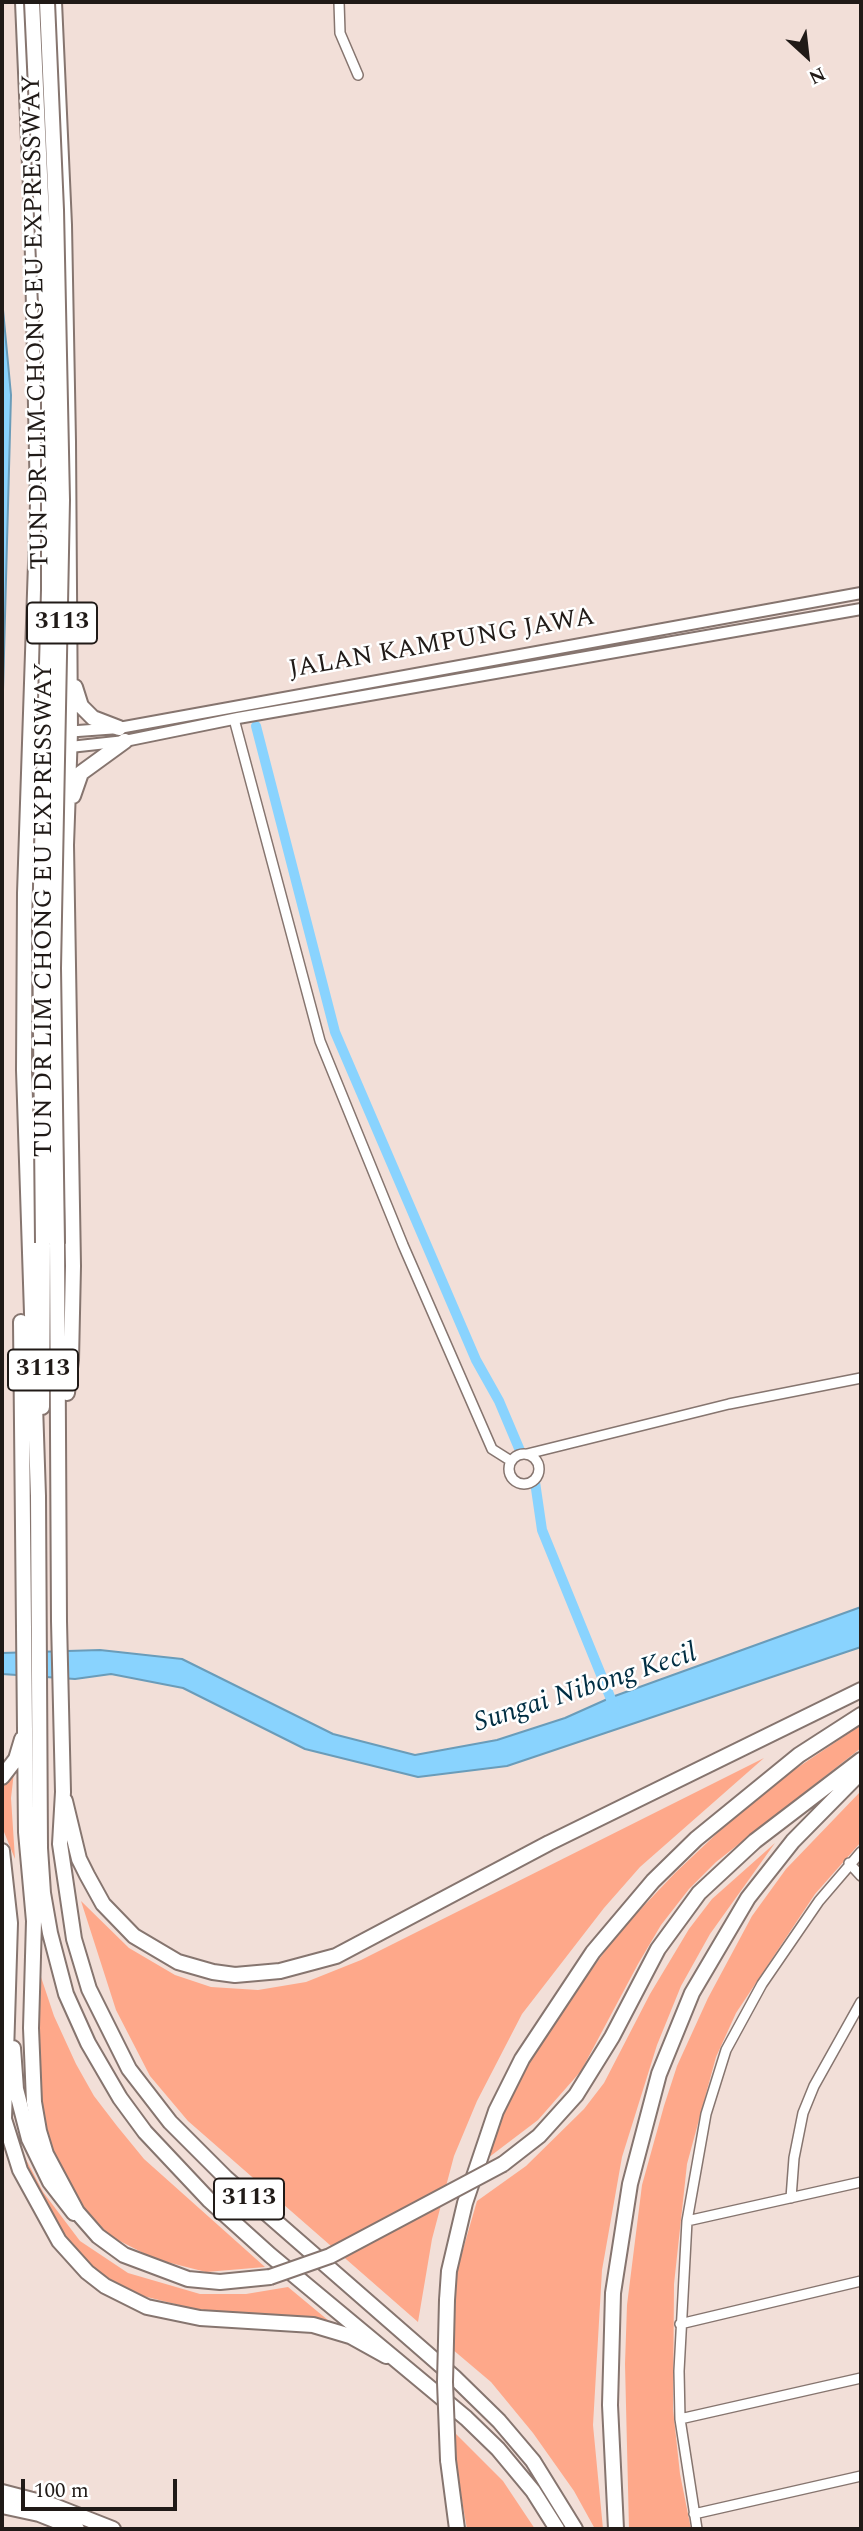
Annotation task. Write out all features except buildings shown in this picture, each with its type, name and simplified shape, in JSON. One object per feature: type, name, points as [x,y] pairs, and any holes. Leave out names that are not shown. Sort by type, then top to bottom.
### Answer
[{"type":"main road","name":"TUN DR LIM CHONG EU EXPRESSWAY","points":[[23,2],[38,503],[24,1001],[29,1296],[38,1496]]},
{"type":"main road","name":"3113","points":[[32,2],[49,381],[49,590],[40,924],[50,1244]]},
{"type":"main road","name":"3113","points":[[47,2],[56,224],[62,500],[62,643],[52,968],[50,1244]]},
{"type":"main road","name":"TUN DR LIM CHONG EU EXPRESSWAY","points":[[54,2],[64,239],[70,651],[66,845],[73,1266],[71,1360],[60,1439]]},
{"type":"main road","points":[[33,613],[37,631],[38,707],[51,738],[70,739]]},
{"type":"main road","points":[[66,845],[75,788],[81,773],[122,735],[93,718],[81,706],[75,690],[70,651]]},
{"type":"main road","name":"TUN DR LIM CHONG EU EXPRESSWAY","points":[[50,1244],[60,1439],[59,1621],[63,1792],[60,1844],[74,1939],[89,1989],[103,2021],[138,2082],[170,2122],[226,2178],[454,2377],[499,2421],[541,2472],[575,2529]]},
{"type":"main road","name":"TUN DR LIM CHONG EU EXPRESSWAY","points":[[50,1244],[32,1624],[43,1893],[57,1965],[88,2043],[126,2107],[182,2172],[270,2255],[498,2449],[533,2491],[557,2529]]},
{"type":"main road","points":[[29,1296],[21,1323],[32,1624]]},
{"type":"main road","points":[[63,1792],[79,1859],[103,1904],[134,1936],[158,1952],[196,1968],[235,1975],[269,1973],[336,1956],[548,1843],[861,1690]]},
{"type":"main road","points":[[2,1777],[16,1759],[33,1694]]},
{"type":"main road","points":[[457,2529],[448,2460],[445,2382],[449,2271],[465,2203],[496,2111],[522,2059],[593,1952],[653,1881],[696,1839],[776,1772],[861,1715]]},
{"type":"main road","points":[[27,1722],[26,1832],[34,1921],[31,2028],[38,2131],[57,2176],[77,2212],[98,2236]]},
{"type":"main road","points":[[9,2008],[16,2089],[29,2139],[63,2201],[98,2236],[136,2261],[188,2279],[220,2282],[270,2277],[306,2266],[358,2242],[476,2181],[521,2151],[552,2123],[576,2095],[626,2011],[658,1950],[699,1893],[755,1842],[861,1760]]},
{"type":"main road","points":[[616,2529],[611,2432],[613,2294],[630,2184],[659,2074],[692,1993],[748,1898],[793,1841],[861,1772]]},
{"type":"main road","points":[[2,1851],[10,1923],[9,2008],[3,2081],[4,2119],[8,2140],[44,2219],[87,2272],[126,2298],[147,2308],[200,2318],[313,2325],[350,2336],[400,2364]]},
{"type":"main road","points":[[2,2492],[52,2505],[113,2529]]},
{"type":"main road","points":[[2,2506],[38,2514],[77,2529]]},
{"type":"street","points":[[339,2],[340,33],[358,75]]},
{"type":"street","name":"JALAN KAMPUNG JAWA","points":[[122,735],[861,593]]},
{"type":"street","name":"JALAN KAMPUNG JAWA","points":[[70,739],[122,735],[234,719],[861,609]]},
{"type":"street","points":[[234,719],[320,1041],[403,1245],[492,1449],[511,1461]]},
{"type":"street","points":[[30,732],[48,732]]},
{"type":"street","points":[[511,1461],[527,1454],[729,1404],[861,1378]]},
{"type":"street","points":[[511,1461],[509,1471],[513,1479],[521,1484],[530,1483],[536,1478],[539,1466],[534,1457],[527,1454]]},
{"type":"street","points":[[697,2529],[680,2419],[680,2324],[687,2221],[703,2125],[726,2050],[771,1971],[849,1863],[861,1852]]},
{"type":"street","points":[[849,1863],[861,1876]]},
{"type":"street","points":[[792,2198],[794,2158],[803,2113],[814,2086],[861,2002]]},
{"type":"street","points":[[687,2221],[861,2182]]},
{"type":"street","points":[[680,2324],[861,2281]]},
{"type":"street","points":[[680,2419],[861,2378]]},
{"type":"street","points":[[694,2514],[861,2476]]},
{"type":"shaded area","points":[[861,1725],[861,1748],[716,1862],[689,1889],[661,1925],[581,2071],[538,2120],[480,2164],[517,2081],[562,2010],[619,1932],[675,1873],[728,1823],[791,1772]]},
{"type":"shaded area","points":[[764,1758],[640,1867],[604,1908],[522,2014],[477,2101],[454,2156],[432,2239],[418,2322],[188,2121],[150,2076],[116,2010],[81,1901],[129,1948],[175,1975],[211,1987],[258,1990],[306,1982],[361,1960]]},
{"type":"shaded area","points":[[14,1772],[11,1798],[15,1859],[2,1827],[2,1785]]},
{"type":"shaded area","points":[[861,1791],[861,1842],[815,1894],[736,2013],[716,2057],[687,2164],[674,2284],[673,2409],[680,2474],[691,2529],[629,2529],[625,2364],[627,2305],[642,2185],[664,2106],[677,2066],[708,1998],[752,1916],[786,1869]]},
{"type":"shaded area","points":[[775,1843],[710,1934],[681,1986],[657,2045],[622,2157],[602,2270],[593,2425],[603,2529],[595,2529],[574,2491],[533,2433],[491,2382],[452,2349],[455,2277],[477,2201],[526,2166],[584,2109],[604,2083],[650,1994],[689,1929],[712,1899]]},
{"type":"shaded area","points":[[41,1977],[54,2016],[76,2064],[94,2096],[117,2126],[144,2159],[265,2267],[206,2272],[155,2259],[110,2236],[82,2205],[52,2151],[41,2106],[38,2060]]},
{"type":"shaded area","points":[[18,2144],[43,2192],[80,2241],[128,2273],[200,2294],[246,2294],[288,2287],[329,2321],[199,2310],[135,2294],[112,2281],[86,2263],[66,2239],[46,2206]]},
{"type":"shaded area","points":[[449,2427],[503,2481],[535,2529],[467,2529]]},
{"type":"water","points":[[2,299],[11,395],[2,727]]},
{"type":"water","points":[[861,1607],[861,1647],[507,1766],[418,1777],[305,1749],[183,1688],[111,1674],[75,1679],[2,1674],[2,1653],[100,1650],[182,1659],[333,1734],[415,1755],[497,1740],[565,1718],[612,1697]]},
{"type":"waterway","points":[[256,726],[335,1032],[476,1360],[499,1401],[521,1453]]},
{"type":"waterway","name":"Sungai Nibong Kecil","points":[[535,1482],[542,1530],[615,1709]]}]
